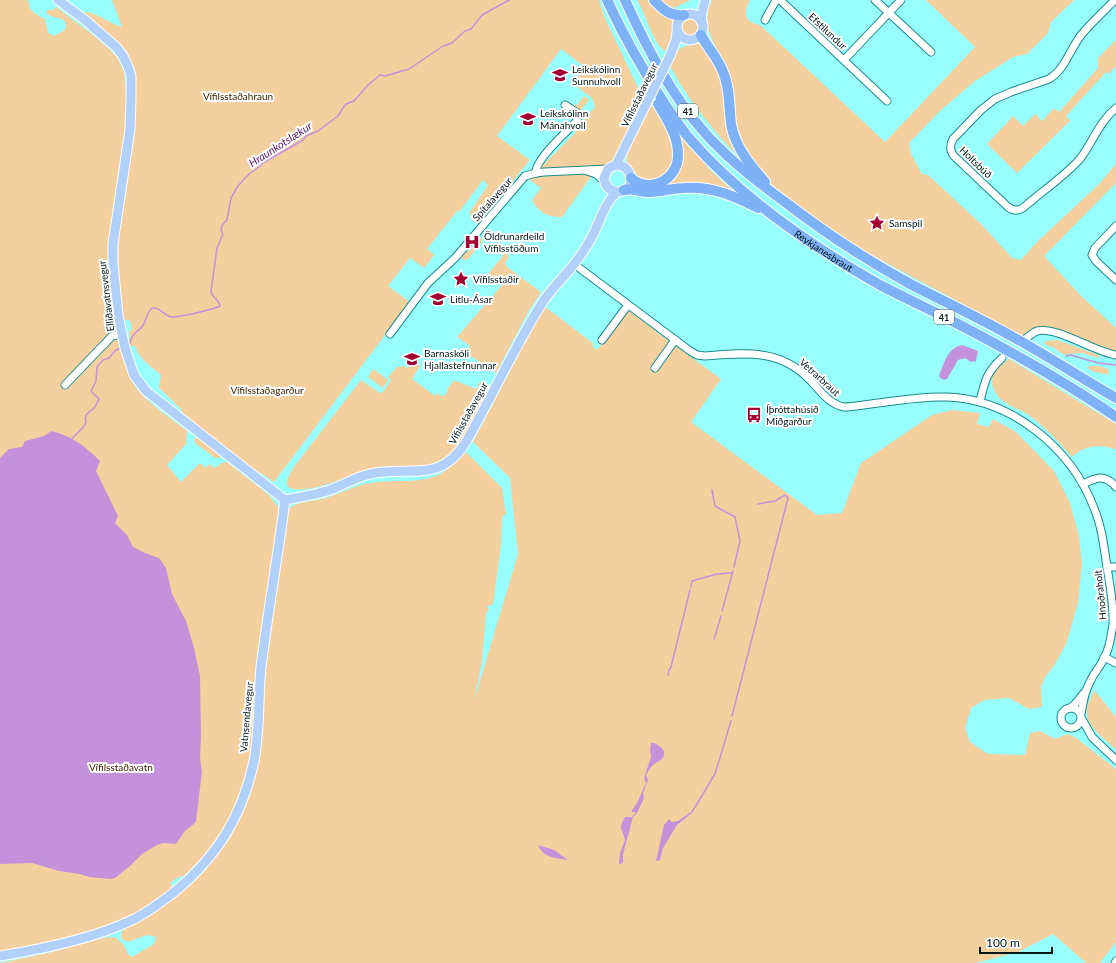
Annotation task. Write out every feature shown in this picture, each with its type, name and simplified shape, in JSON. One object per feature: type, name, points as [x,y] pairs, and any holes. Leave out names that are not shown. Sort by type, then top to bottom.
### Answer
[{"type":"highway","name":"Reykjanesbraut","points":[[607,0],[619,27],[646,76],[693,142],[711,162],[772,216],[802,238],[881,286],[992,342],[1069,387],[1116,417]]},
{"type":"highway","name":"Reykjanesbraut","points":[[625,0],[669,82],[686,108],[704,132],[746,172],[820,229],[881,267],[1012,336],[1116,398]]},
{"type":"highway","points":[[654,0],[664,10],[670,13],[676,15],[687,14]]},
{"type":"highway","points":[[701,35],[705,44],[723,70],[727,82],[732,124],[740,148],[749,164],[781,200]]},
{"type":"highway","points":[[631,178],[639,184],[645,186],[658,184],[672,174],[678,160],[676,140],[655,100],[646,76]]},
{"type":"highway","points":[[621,191],[630,189],[648,192],[685,188],[709,189],[731,195],[772,216]]},
{"type":"main road","name":"Elliðavatnsvegur","points":[[58,0],[85,20],[116,47],[126,60],[131,76],[130,129],[112,249],[116,304],[132,371],[142,388],[285,500]]},
{"type":"main road","name":"Vífilsstaðavegur","points":[[606,207],[605,175],[616,167],[672,52],[677,32],[676,28],[678,20],[705,0]]},
{"type":"main road","name":"Vífilsstaðavegur","points":[[701,35],[703,28],[701,21],[705,0]]},
{"type":"main road","points":[[687,14],[697,16],[701,21]]},
{"type":"main road","points":[[677,32],[687,40]]},
{"type":"main road","points":[[672,52],[687,40],[694,39],[701,35]]},
{"type":"main road","points":[[616,167],[629,171],[631,178]]},
{"type":"main road","name":"Vífilsstaðavegur","points":[[285,500],[324,492],[370,474],[429,471],[455,457],[466,442],[543,302],[557,282],[574,264],[593,235],[606,207],[629,185],[631,178]]},
{"type":"main road","points":[[606,184],[614,191],[621,191]]},
{"type":"main road","name":"Vatnsendavegur","points":[[0,956],[29,951],[81,938],[109,930],[132,920],[157,905],[192,877],[221,844],[237,813],[249,782],[258,739],[262,665],[285,500]]},
{"type":"street","points":[[765,20],[776,0]]},
{"type":"street","name":"Efstilundur","points":[[780,0],[887,101]]},
{"type":"street","points":[[875,0],[930,52]]},
{"type":"street","points":[[844,60],[901,0]]},
{"type":"street","name":"Holtsbúð","points":[[1115,0],[1083,34],[1055,75],[1049,79],[1005,94],[990,102],[954,139],[950,150],[954,156],[1008,207],[1018,210],[1023,208],[1077,162],[1103,120],[1116,108]]},
{"type":"street","points":[[536,173],[536,167],[541,160],[576,122],[578,117],[576,112],[565,105]]},
{"type":"street","name":"Spítalavegur","points":[[390,334],[428,283],[456,257],[522,179],[528,175],[536,173],[616,167]]},
{"type":"street","points":[[585,170],[596,174],[606,184]]},
{"type":"street","points":[[1116,226],[1095,248],[1092,255],[1096,261],[1116,280]]},
{"type":"street","name":"Vetrarbraut","points":[[574,264],[693,353],[700,355],[753,353],[768,355],[782,360],[800,371],[831,402],[840,406],[848,407],[930,397],[946,397],[980,401]]},
{"type":"street","points":[[602,340],[628,305]]},
{"type":"street","points":[[1024,340],[1038,331],[1049,332],[1060,334],[1116,355]]},
{"type":"street","points":[[65,385],[112,336],[122,334]]},
{"type":"street","points":[[655,368],[675,340]]},
{"type":"street","points":[[980,401],[988,373],[1002,358]]},
{"type":"street","name":"Hnoðraholt","points":[[980,401],[1016,417],[1039,432],[1076,472],[1084,484],[1099,521],[1113,614],[1110,637],[1104,658],[1085,692],[1076,704],[1070,708]]},
{"type":"street","points":[[1084,484],[1100,478],[1109,480],[1116,487]]},
{"type":"street","points":[[1107,567],[1116,567]]},
{"type":"street","points":[[1104,658],[1116,663]]},
{"type":"street","name":"Hnoðraholt","points":[[1081,717],[1085,692]]},
{"type":"street","points":[[1092,737],[1075,708],[1070,708],[1063,712],[1061,719],[1066,727],[1074,728],[1092,737],[1116,760]]},
{"type":"street","points":[[1074,728],[1079,724],[1081,717]]},
{"type":"green space","points":[[0,0],[27,0],[29,2],[29,7],[34,13],[45,19],[48,33],[54,36],[65,30],[66,25],[65,21],[46,13],[48,10],[53,10],[56,7],[109,49],[117,57],[124,72],[126,93],[125,126],[109,247],[125,363],[129,375],[135,386],[146,398],[187,431],[186,444],[167,465],[181,482],[200,463],[206,468],[209,464],[215,468],[222,463],[227,462],[270,496],[278,507],[279,515],[261,629],[255,679],[251,747],[258,756],[264,679],[286,512],[289,508],[302,502],[322,499],[365,484],[422,480],[432,477],[441,473],[463,454],[467,453],[502,488],[506,514],[502,517],[501,545],[493,604],[487,607],[489,610],[486,613],[482,661],[474,701],[518,554],[510,478],[473,442],[544,306],[594,344],[592,346],[597,350],[628,310],[721,379],[691,422],[817,515],[842,513],[861,463],[932,415],[952,410],[980,413],[977,424],[989,427],[993,419],[1016,432],[1054,471],[1070,503],[1079,536],[1082,564],[1078,603],[1066,644],[1054,666],[1045,677],[1041,687],[1042,707],[1029,709],[1009,698],[984,700],[971,708],[965,728],[970,742],[988,754],[1025,755],[1030,733],[1040,731],[1055,739],[1067,734],[1075,737],[1116,769],[1116,942],[1100,963],[1086,963],[1053,934],[1018,952],[976,963],[0,963],[112,937],[116,938],[123,944],[128,954],[132,957],[154,944],[156,937],[147,935],[128,942],[122,939],[121,935],[123,930],[146,918],[187,878],[181,876],[171,882],[172,891],[145,910],[113,926],[59,941],[0,952]]},
{"type":"green space","points":[[112,0],[599,0],[604,16],[639,90],[639,110],[617,159],[606,167],[538,170],[575,133],[577,128],[595,107],[592,98],[573,84],[585,67],[561,49],[497,136],[530,160],[478,224],[471,219],[469,213],[488,185],[483,180],[459,212],[457,211],[427,249],[434,255],[424,268],[410,258],[388,286],[410,302],[274,482],[261,473],[256,477],[184,421],[181,409],[159,388],[161,375],[142,358],[136,347],[130,345],[129,332],[132,329],[131,323],[129,320],[120,320],[116,234],[135,120],[135,93],[127,55],[124,49],[79,12],[96,15],[122,27]]},
{"type":"green space","points":[[637,0],[651,0],[675,20],[674,33],[665,51],[661,48],[653,36]]},
{"type":"green space","points":[[661,0],[690,0],[672,8]]},
{"type":"green space","points":[[712,0],[750,0],[746,9],[746,17],[751,22],[760,25],[885,142],[975,47],[926,0],[1074,0],[1051,22],[1048,33],[1027,54],[1013,57],[975,81],[941,110],[909,143],[911,154],[922,174],[928,175],[981,224],[1012,258],[1021,260],[1037,242],[1099,184],[1116,164],[1116,183],[1044,256],[1081,296],[1116,328],[1116,351],[1043,328],[1037,328],[1022,336],[857,247],[773,188],[755,166],[742,146],[735,125],[728,77],[707,27],[708,9]]},
{"type":"green space","points":[[690,19],[696,22],[699,28],[696,34],[690,37],[684,34],[681,28],[684,22]]},
{"type":"green space","points":[[701,40],[717,65],[743,161],[722,139],[694,105],[670,66],[676,53],[681,48]]},
{"type":"green space","points":[[1116,40],[1116,66],[1109,74],[1106,72],[1066,116],[1070,121],[1017,173],[987,144],[1013,116],[1023,126],[1035,114],[1042,121],[1054,108],[1059,112],[1098,68],[1098,58]]},
{"type":"green space","points":[[584,96],[589,100],[580,111],[573,106],[575,104],[577,105]]},
{"type":"green space","points":[[652,100],[671,139],[674,155],[667,172],[661,178],[654,181],[646,181],[638,177],[630,168],[627,163],[627,158],[628,151],[634,137]]},
{"type":"green space","points":[[670,120],[709,169],[735,193],[660,188],[679,169]]},
{"type":"green space","points":[[581,171],[593,174],[562,217],[549,215],[537,208],[532,200],[541,188],[527,178],[536,175]]},
{"type":"green space","points":[[476,237],[481,238],[482,242],[468,259],[464,260],[461,258],[462,254],[473,247]]},
{"type":"green space","points":[[506,252],[509,257],[505,263],[507,267],[541,292],[528,312],[496,373],[465,352],[470,346],[457,337],[503,284],[488,274]]},
{"type":"green space","points":[[1057,340],[1099,355],[1099,358],[1082,353],[1065,355],[1044,343],[1045,341]]},
{"type":"green space","points":[[1009,359],[1116,424],[1116,449],[1104,446],[1092,447],[1082,450],[1072,457],[1052,435],[1036,421],[1027,414],[1002,400],[994,389],[992,380],[995,371]]},
{"type":"green space","points":[[421,365],[412,379],[435,396],[437,393],[441,396],[445,395],[454,380],[476,389],[480,382],[491,390],[466,436],[453,452],[445,458],[428,465],[380,467],[317,487],[296,489],[288,487],[287,480],[293,468],[361,380],[380,393],[383,392],[391,380],[388,377],[397,367],[403,366],[407,368],[410,366]]},
{"type":"green space","points":[[1100,366],[1109,370],[1108,375],[1094,372],[1087,367]]},
{"type":"green space","points":[[373,369],[388,380],[383,388],[368,377]]},
{"type":"green space","points":[[195,438],[199,438],[221,455],[220,458],[215,458],[195,443]]},
{"type":"green space","points":[[1094,690],[1116,717],[1116,749],[1097,732],[1087,717],[1087,708]]},
{"type":"shaded area","points":[[962,345],[978,351],[976,361],[971,362],[965,358],[958,360],[947,379],[944,380],[939,377],[945,360],[950,352]]},
{"type":"shaded area","name":"Vífilsstaðavatn","points":[[51,431],[78,442],[100,461],[96,471],[118,516],[115,523],[127,535],[133,547],[159,558],[166,568],[172,594],[186,621],[200,676],[200,759],[202,771],[196,822],[185,831],[176,844],[163,843],[157,845],[142,854],[115,878],[110,879],[89,877],[59,871],[32,863],[0,864],[0,458],[9,449],[22,447],[25,441],[44,436]]},
{"type":"shaded area","points":[[651,743],[660,746],[664,751],[664,754],[661,760],[652,766],[646,775],[648,780],[643,793],[644,798],[637,813],[633,817],[623,854],[623,862],[619,864],[620,853],[625,840],[621,828],[622,824],[625,817],[632,817],[635,813],[632,812],[632,810],[637,803],[646,783],[644,778],[651,757]]},
{"type":"shaded area","points":[[691,812],[692,813],[677,825],[663,848],[660,860],[656,861],[664,825],[669,819],[672,822],[678,821]]},
{"type":"shaded area","points":[[538,845],[554,850],[568,860],[555,858],[543,853]]},
{"type":"waterway","name":"Hraunkotslækur","points":[[130,343],[134,334],[144,324],[148,312],[153,308],[156,308],[169,317],[172,317],[196,313],[220,306],[211,292],[217,248],[223,234],[221,230],[222,225],[227,220],[231,198],[238,186],[249,174],[263,163],[303,140],[306,136],[318,131],[338,116],[346,104],[354,101],[368,85],[380,75],[385,76],[409,69],[443,46],[452,43],[465,31],[471,29],[482,15],[509,0]]},
{"type":"waterway","name":"Hraunkotslækur","points":[[72,439],[84,427],[86,415],[95,407],[99,399],[91,391],[96,381],[97,367],[103,360],[109,358],[120,348]]},
{"type":"waterway","points":[[1066,356],[1071,355],[1098,363],[1116,365]]},
{"type":"waterway","points":[[712,490],[715,506],[735,517],[740,541],[734,567]]},
{"type":"waterway","points":[[732,716],[788,498],[785,495],[775,501],[758,504]]},
{"type":"waterway","points":[[722,611],[733,571]]},
{"type":"waterway","points":[[691,587],[692,581],[717,574],[732,573]]},
{"type":"waterway","points":[[668,675],[690,590]]},
{"type":"waterway","points":[[714,639],[721,616]]},
{"type":"waterway","points":[[692,812],[715,774],[731,721]]},
{"type":"place","name":"Leikskólinn Sunnuhvoll","points":[[560,75]]},
{"type":"place","name":"Leikskólinn Mánahvoll","points":[[528,119]]},
{"type":"place","name":"Samspil","points":[[877,223]]},
{"type":"place","name":"Öldrunardeild Vífilsstöðum","points":[[472,242]]},
{"type":"place","name":"Vífilsstaðir","points":[[461,279]]},
{"type":"place","name":"Litlu-Ásar","points":[[438,299]]},
{"type":"place","name":"Barnaskóli Hjallastefnunnar","points":[[412,359]]},
{"type":"place","name":"Íþróttahúsið Miðgarður","points":[[754,415]]},
{"type":"park label","name":"Vífilsstaðahraun","points":[[238,96]]},
{"type":"park label","name":"Vífilsstaðagarður","points":[[267,390]]}]
